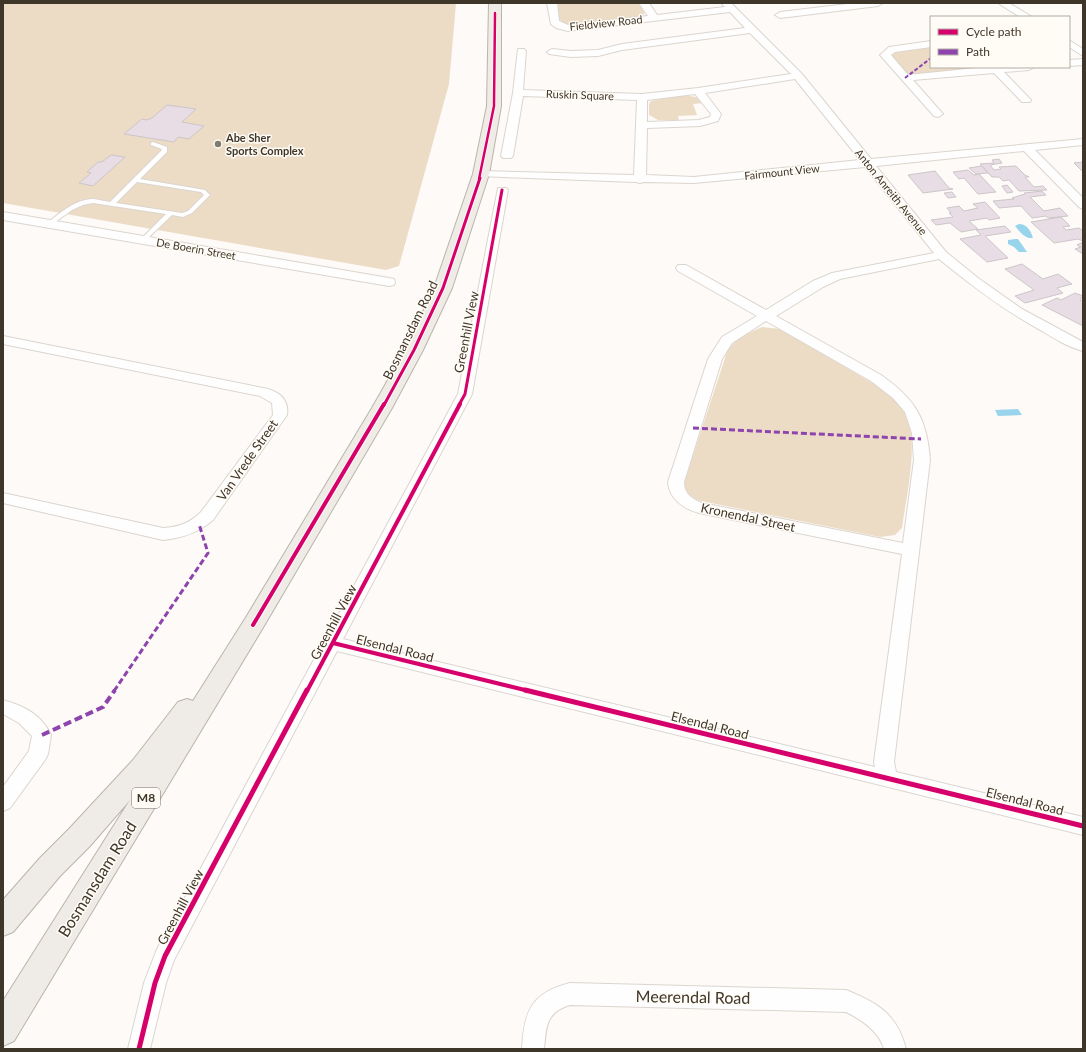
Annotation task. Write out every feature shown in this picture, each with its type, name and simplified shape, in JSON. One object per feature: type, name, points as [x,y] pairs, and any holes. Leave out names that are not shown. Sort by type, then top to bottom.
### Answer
[{"type":"main road","name":"Bosmansdam Road","points":[[3,1030],[253,625],[382,408],[414,350],[443,288],[481,174],[494,106],[495,3]]},
{"type":"main road","name":"Bosmansdam Road","points":[[3,922],[50,867],[79,838],[142,768],[253,625]]},
{"type":"street","name":"Fieldview Road","points":[[552,3],[554,22],[563,27],[574,28],[654,18],[729,6]]},
{"type":"street","name":"Fieldview Road","points":[[644,3],[654,18]]},
{"type":"street","points":[[780,15],[878,3]]},
{"type":"street","points":[[1003,3],[1025,16]]},
{"type":"street","name":"Anton Anreith Avenue","points":[[729,6],[798,76],[942,255],[973,281],[1017,312],[1069,341],[1083,347]]},
{"type":"street","points":[[552,52],[571,54],[598,53],[630,46],[752,30]]},
{"type":"street","points":[[930,44],[892,50],[885,53],[885,56],[938,114]]},
{"type":"street","points":[[1070,44],[1083,53]]},
{"type":"street","points":[[507,156],[518,93],[521,51]]},
{"type":"street","points":[[1070,63],[1083,62]]},
{"type":"street","points":[[905,78],[1010,68]]},
{"type":"street","points":[[992,69],[1026,100]]},
{"type":"street","name":"Ruskin Square","points":[[518,93],[642,97],[698,91],[798,76]]},
{"type":"street","points":[[641,125],[700,123],[714,119],[716,114],[698,91]]},
{"type":"street","points":[[640,180],[642,97]]},
{"type":"street","name":"Fairmount View","points":[[481,174],[640,180],[694,180],[1083,142]]},
{"type":"street","points":[[1026,147],[1083,205]]},
{"type":"street","name":"Greenhill View","points":[[139,1049],[155,983],[165,956],[465,394],[502,190]]},
{"type":"street","name":"De Boerin Street","points":[[3,216],[388,282]]},
{"type":"street","name":"Kronendal Street","points":[[910,550],[699,508],[691,505],[679,495],[676,482],[715,359],[727,340],[818,284],[836,276],[942,255]]},
{"type":"street","points":[[682,268],[894,390],[906,402],[914,415],[921,439],[922,460],[884,762],[887,778]]},
{"type":"street","name":"Van Vrede Street","points":[[3,340],[263,392],[277,398],[281,408],[280,415],[207,516],[199,524],[187,530],[163,534],[3,498]]},
{"type":"street","name":"Elsendal Road","points":[[333,643],[1083,826]]},
{"type":"street","points":[[3,708],[20,713],[37,727],[42,735],[38,754],[3,802]]},
{"type":"street","name":"Meerendal Road","points":[[533,1049],[534,1029],[537,1017],[552,1000],[570,994],[846,1001],[867,1010],[884,1025],[894,1041],[895,1049]]},
{"type":"lane","points":[[110,204],[165,150],[165,148],[153,144]]},
{"type":"lane","points":[[49,224],[63,213],[79,204],[93,201],[180,215],[190,212],[207,194],[203,191],[135,180]]},
{"type":"lane","points":[[143,240],[170,214]]},
{"type":"shaded area","name":"Abe Sher Sports Complex","points":[[3,3],[456,3],[449,84],[399,266],[386,270],[3,203]]},
{"type":"shaded area","points":[[555,3],[638,3],[644,12],[644,15],[639,17],[567,25],[561,21],[558,16]]},
{"type":"shaded area","points":[[930,46],[930,68],[979,68],[913,75],[906,73],[891,57],[890,54],[892,52]]},
{"type":"shaded area","points":[[683,95],[696,97],[703,103],[693,104],[697,115],[678,116],[679,121],[658,120],[649,115],[649,104],[651,101]]},
{"type":"shaded area","points":[[762,327],[780,329],[879,387],[894,399],[903,410],[909,425],[911,439],[911,470],[902,528],[895,535],[880,537],[701,501],[692,497],[687,492],[684,483],[728,349],[740,337]]},
{"type":"water","points":[[1022,224],[1028,228],[1033,238],[1025,236],[1021,233],[1015,226]]},
{"type":"water","points":[[1018,239],[1027,252],[1019,252],[1008,244],[1008,240]]},
{"type":"water","points":[[1018,409],[1022,415],[998,416],[995,410]]},
{"type":"building","points":[[167,105],[196,109],[182,122],[204,126],[189,139],[178,137],[174,142],[124,134],[142,119],[147,120],[152,118]]},
{"type":"building","points":[[111,155],[125,157],[93,186],[79,183],[91,173],[87,172],[98,162],[102,162]]},
{"type":"building","points":[[999,159],[1002,163],[990,165],[994,170],[1001,169],[999,167],[1016,166],[1029,177],[1025,177],[1034,187],[1043,186],[1047,190],[1019,191],[1009,180],[1003,181],[999,177],[992,177],[980,164],[994,163],[992,160]]},
{"type":"building","points":[[1083,162],[1083,172],[1074,163]]},
{"type":"building","points":[[982,166],[988,173],[976,174],[969,168]]},
{"type":"building","points":[[968,170],[974,175],[979,174],[996,192],[978,194],[964,178],[959,179],[953,172]]},
{"type":"building","points":[[935,171],[949,188],[953,189],[923,193],[908,175]]},
{"type":"building","points":[[1007,185],[1013,192],[1007,193],[1002,186]]},
{"type":"building","points":[[1042,191],[1046,195],[1030,197],[1044,211],[1060,208],[1068,216],[1048,218],[1046,216],[1032,218],[1021,206],[999,208],[993,201],[1014,199],[1012,198],[1025,194],[1024,193]]},
{"type":"building","points":[[952,192],[956,197],[948,198],[944,193]]},
{"type":"building","points":[[985,202],[1000,218],[989,220],[987,218],[969,221],[978,229],[961,232],[950,223],[936,225],[931,220],[953,217],[947,208],[959,206],[964,211],[978,208],[973,204]]},
{"type":"building","points":[[1061,217],[1070,226],[1063,227],[1066,230],[1079,228],[1083,231],[1083,241],[1078,239],[1054,243],[1031,222]]},
{"type":"building","points":[[1005,226],[1011,232],[985,236],[1008,258],[987,262],[960,239],[981,235],[976,230]]},
{"type":"building","points":[[1083,242],[1083,254],[1075,249],[1081,247],[1077,245]]},
{"type":"building","points":[[1022,264],[1043,279],[1058,274],[1072,284],[1057,288],[1063,293],[1025,303],[1015,296],[1034,290],[1005,269]]},
{"type":"building","points":[[1075,293],[1083,296],[1080,300],[1083,302],[1083,326],[1042,305],[1057,298],[1061,300]]},
{"type":"marked path","points":[[905,78],[930,59]]},
{"type":"marked path","points":[[693,428],[921,439]]},
{"type":"marked path","points":[[42,735],[103,707],[208,553],[199,524]]},
{"type":"cycle path","points":[[253,625],[382,408],[414,350],[443,288],[481,174],[494,106],[495,13]]},
{"type":"cycle path","points":[[139,1049],[155,983],[165,956],[465,394],[502,190]]},
{"type":"cycle path","points":[[333,643],[1083,826]]},
{"type":"place","name":"Abe Sher Sports Complex","points":[[218,144]]}]
